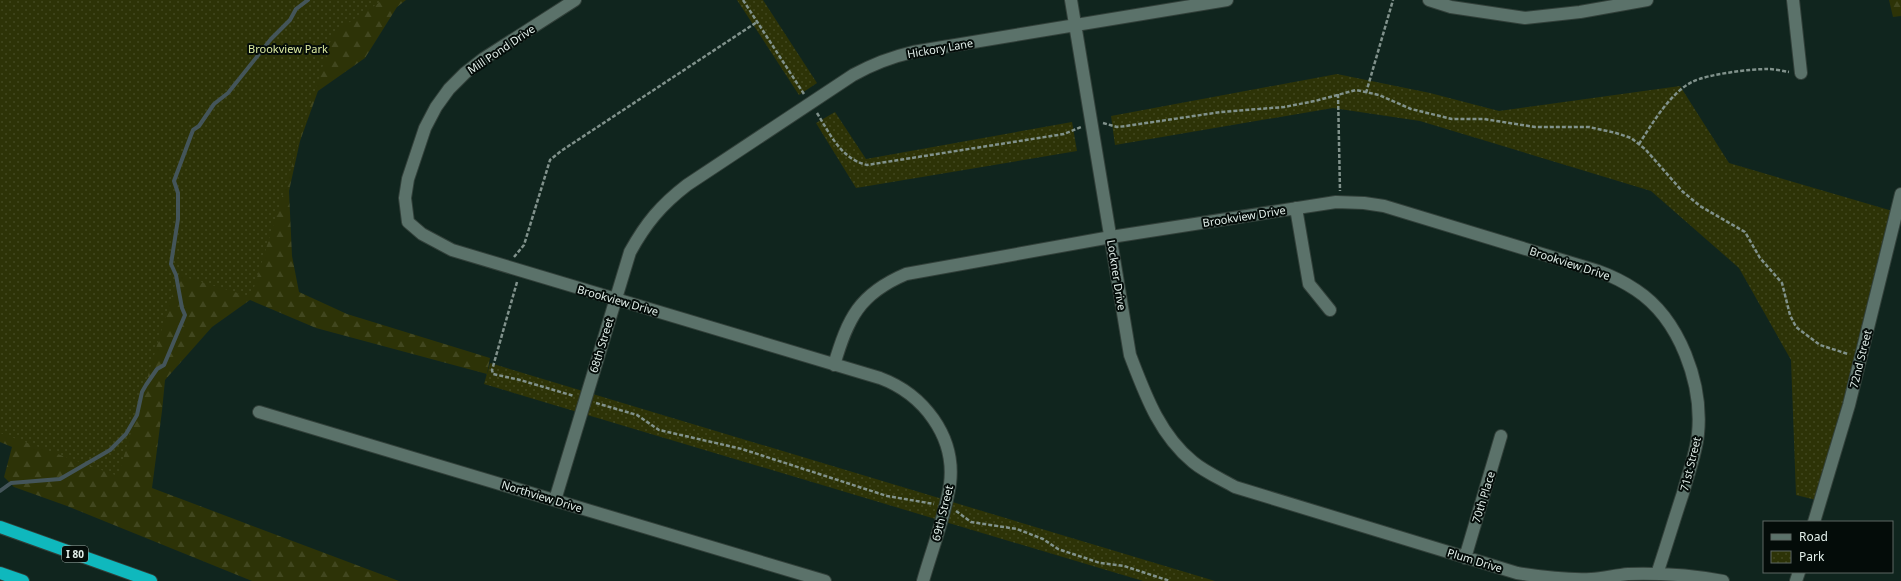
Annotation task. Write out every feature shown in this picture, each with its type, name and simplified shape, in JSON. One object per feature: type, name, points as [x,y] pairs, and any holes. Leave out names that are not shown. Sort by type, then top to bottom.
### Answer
[{"type":"highway","name":"I 80","points":[[0,527],[151,581]]},
{"type":"highway","points":[[0,573],[22,581]]},
{"type":"street","name":"Mill Pond Drive","points":[[408,222],[405,198],[408,179],[426,128],[436,107],[449,89],[465,73],[483,59],[575,0]]},
{"type":"street","name":"Lockner Drive","points":[[1071,0],[1130,355],[1149,404],[1173,443],[1193,462],[1235,486],[1258,494]]},
{"type":"street","name":"Hickory Lane","points":[[687,185],[853,75],[892,57],[1227,0]]},
{"type":"street","points":[[1433,1],[1451,7],[1525,18],[1580,12],[1625,2],[1647,0]]},
{"type":"street","points":[[1793,0],[1801,73]]},
{"type":"street","name":"68th Street","points":[[555,500],[630,252],[640,233],[654,214],[669,199],[687,185]]},
{"type":"street","name":"72nd Street","points":[[1814,521],[1851,398],[1901,194]]},
{"type":"street","name":"Brookview Drive","points":[[834,365],[843,336],[851,318],[862,303],[875,291],[890,281],[906,274],[1110,237],[1340,202],[1384,206],[1614,277],[1637,291],[1657,309],[1673,331]]},
{"type":"street","points":[[1296,208],[1309,284],[1330,310]]},
{"type":"street","name":"Brookview Drive","points":[[408,222],[422,234],[452,250],[514,270],[880,378]]},
{"type":"street","name":"71st Street","points":[[1658,574],[1691,466],[1698,434],[1698,401],[1691,369],[1673,331]]},
{"type":"street","name":"69th Street","points":[[880,378],[904,389],[918,400],[931,414],[941,430],[947,447],[950,465],[950,483],[945,506],[923,581]]},
{"type":"street","name":"Northview Drive","points":[[259,412],[825,581]]},
{"type":"street","name":"70th Place","points":[[1465,558],[1501,436]]},
{"type":"street","name":"Plum Drive","points":[[1258,494],[1517,573],[1547,578],[1591,579],[1626,574],[1658,574],[1700,577],[1723,581]]},
{"type":"path","points":[[744,0],[841,150],[852,160],[868,165],[1064,134],[1092,123],[1104,123],[1117,127],[1221,112],[1284,107],[1315,101],[1356,90],[1379,95],[1411,108],[1452,119],[1484,119],[1535,127],[1604,129],[1631,138],[1645,149],[1682,191],[1700,206],[1745,232],[1760,258],[1782,283],[1788,309],[1796,327],[1820,345],[1848,354]]},
{"type":"path","points":[[1366,93],[1393,0]]},
{"type":"path","points":[[757,22],[561,151],[550,160],[524,245],[511,262],[517,280],[492,370],[493,374],[637,415],[659,430],[742,449],[887,496],[945,506],[954,510],[971,522],[1017,529],[1043,539],[1058,549],[1100,563],[1124,566],[1170,581]]},
{"type":"path","points":[[1639,144],[1657,116],[1679,91],[1693,82],[1710,76],[1768,69],[1801,73]]},
{"type":"path","points":[[1338,94],[1340,202]]},
{"type":"green space","name":"Brookview Park","points":[[0,0],[383,0],[333,33],[251,297],[178,275],[118,476],[0,433]]},
{"type":"green space","name":"Brookview Park","points":[[233,0],[406,0],[397,7],[365,58],[318,91],[300,141],[289,191],[292,256],[299,292],[347,314],[490,358],[487,374],[316,328],[250,300],[212,327],[165,380],[152,488],[399,581],[252,581],[67,506],[14,487],[4,477],[12,447],[0,442],[0,273]]},
{"type":"green space","points":[[737,0],[763,0],[817,83],[799,95]]},
{"type":"green space","points":[[1889,0],[1901,0],[1901,16],[1893,17]]},
{"type":"green space","points":[[1337,74],[1430,93],[1499,111],[1680,86],[1729,163],[1896,212],[1820,501],[1796,495],[1791,360],[1739,268],[1651,191],[1420,121],[1333,108],[1115,145],[1111,116]]},
{"type":"green space","points":[[835,112],[866,159],[1072,122],[1077,151],[856,188],[816,123]]},
{"type":"green space","points":[[490,363],[1215,581],[1143,581],[484,384]]},
{"type":"waterway","points":[[0,491],[11,483],[60,479],[110,450],[126,434],[137,415],[142,392],[157,369],[164,365],[185,315],[182,308],[176,275],[171,264],[178,219],[178,193],[174,181],[193,130],[199,126],[214,104],[228,93],[271,39],[290,20],[296,9],[308,0]]}]
